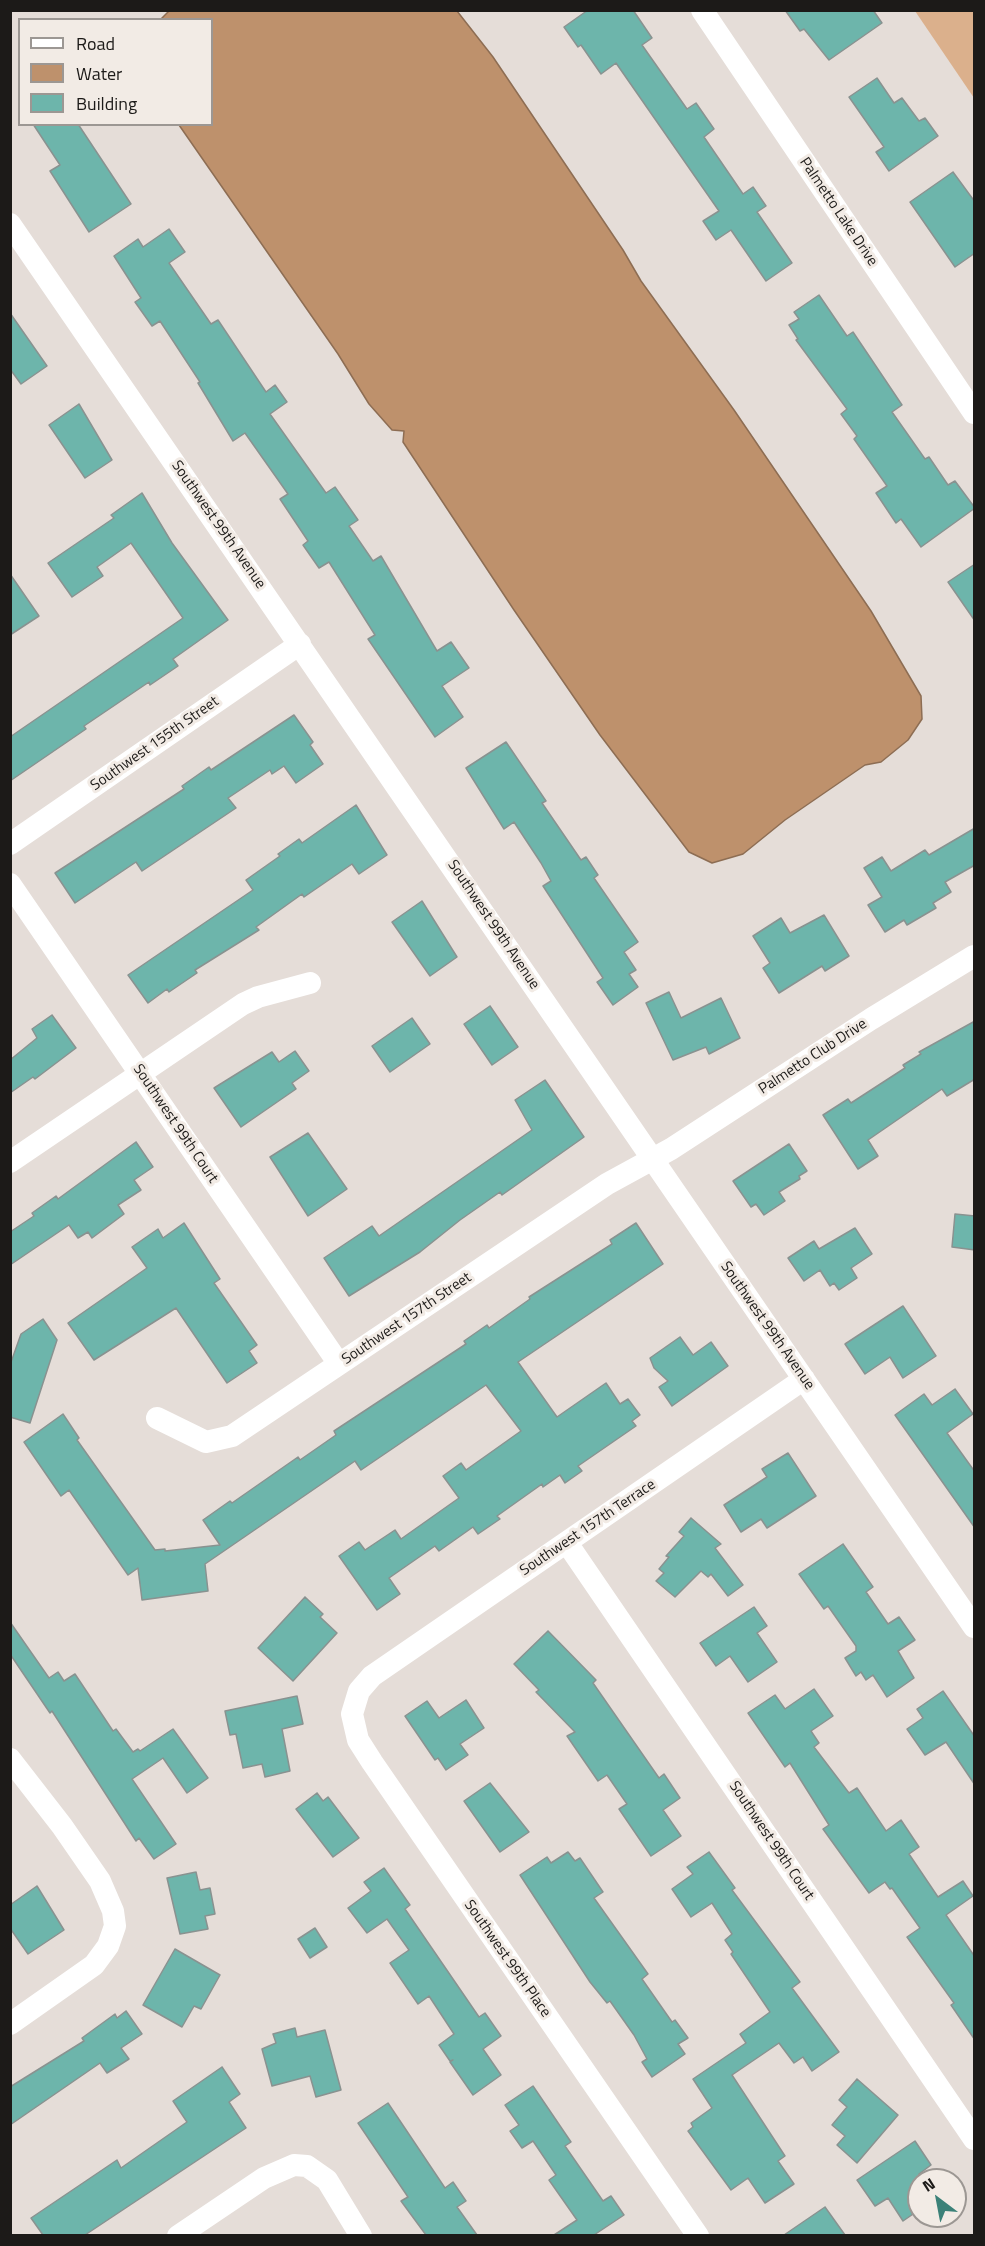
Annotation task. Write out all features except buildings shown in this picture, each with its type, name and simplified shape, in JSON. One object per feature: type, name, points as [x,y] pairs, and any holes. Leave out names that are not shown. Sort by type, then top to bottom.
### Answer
[{"type":"street","name":"Palmetto Lake Drive","points":[[702,10],[975,413]]},
{"type":"street","name":"Southwest 99th Avenue","points":[[10,224],[975,1627]]},
{"type":"street","name":"Southwest 155th Street","points":[[10,844],[300,644]]},
{"type":"street","name":"Southwest 99th Court","points":[[10,884],[339,1364]]},
{"type":"street","name":"Palmetto Club Drive","points":[[652,1159],[975,956]]},
{"type":"street","points":[[10,1161],[243,1004],[258,997],[310,983]]},
{"type":"street","name":"Southwest 157th Street","points":[[157,1418],[206,1442],[224,1439],[264,1417],[339,1364],[607,1185],[652,1159]]},
{"type":"street","name":"Southwest 157th Terrace","points":[[372,1676],[804,1379]]},
{"type":"street","name":"Southwest 99th Court","points":[[567,1543],[975,2139]]},
{"type":"street","name":"Southwest 99th Place","points":[[372,1676],[359,1691],[352,1714],[354,1730],[363,1749],[698,2235]]},
{"type":"street","points":[[10,1759],[62,1826],[99,1881],[113,1911],[115,1926],[108,1946],[94,1965],[10,2024]]},
{"type":"street","points":[[178,2235],[275,2172],[294,2165],[313,2169],[338,2193],[361,2235]]},
{"type":"shaded area","points":[[915,11],[974,11],[974,98]]},
{"type":"water","points":[[170,10],[457,11],[493,57],[623,250],[641,281],[734,410],[871,611],[921,696],[922,719],[908,740],[881,762],[865,765],[785,820],[743,854],[712,863],[689,852],[600,735],[514,610],[403,442],[404,431],[392,430],[369,404],[338,354],[180,126],[213,126],[213,18],[162,18]]}]
